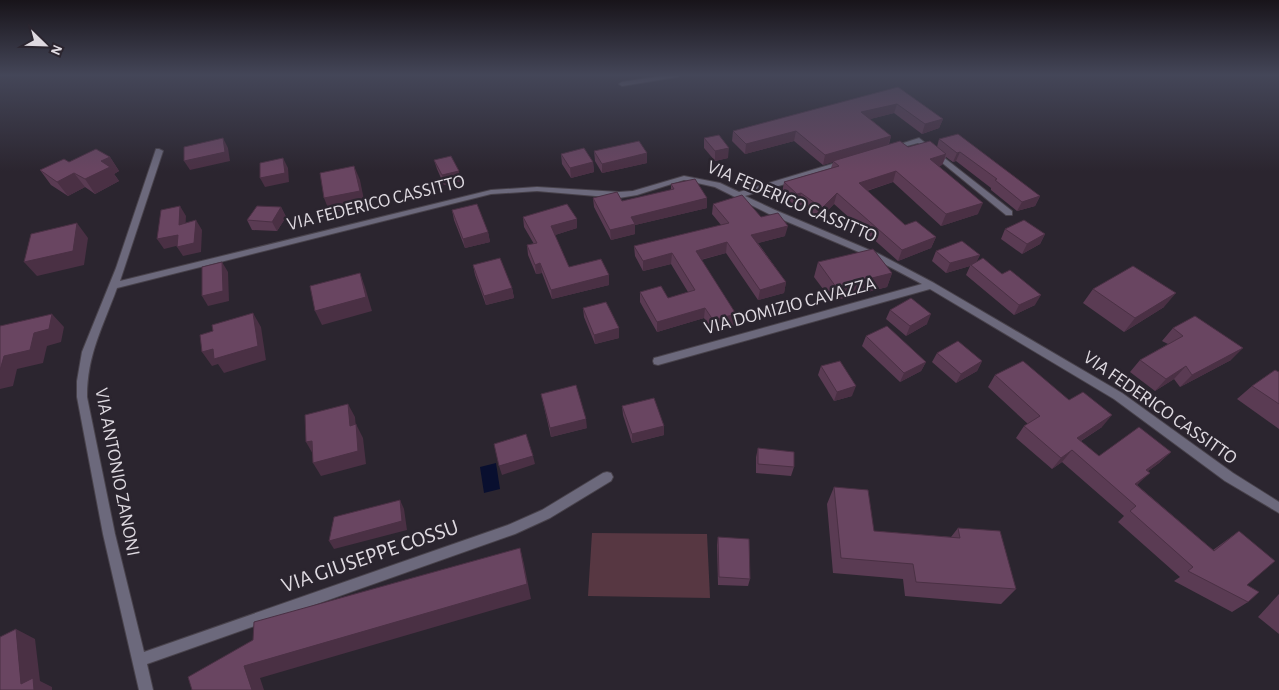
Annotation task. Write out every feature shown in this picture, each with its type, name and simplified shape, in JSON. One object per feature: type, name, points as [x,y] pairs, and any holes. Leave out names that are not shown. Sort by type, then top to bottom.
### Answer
[{"type":"street","points":[[881,152],[919,140],[1009,213]]},
{"type":"street","name":"VIA ANTONIO ZANONI","points":[[146,690],[109,534],[82,387],[84,361],[90,342],[114,286],[159,151]]},
{"type":"street","points":[[739,195],[853,160]]},
{"type":"street","name":"VIA FEDERICO CASSITTO","points":[[114,286],[501,191],[537,189],[619,195],[646,190],[676,179],[690,178],[710,182],[772,212],[876,256],[931,286],[1118,396],[1229,477],[1279,508]]},
{"type":"street","name":"VIA DOMIZIO CAVAZZA","points":[[658,361],[931,286]]},
{"type":"street","name":"VIA GIUSEPPE COSSU","points":[[140,660],[511,530],[553,510],[607,476]]},
{"type":"shaded area","points":[[592,533],[707,534],[710,598],[588,596]]},
{"type":"water","points":[[496,463],[500,489],[484,493],[480,467]]},
{"type":"building","points":[[822,107],[883,107],[861,112],[891,136],[825,155],[796,131],[746,144],[733,131]]},
{"type":"building","points":[[901,107],[926,107],[943,119],[925,124]]},
{"type":"building","points":[[958,134],[1040,196],[1022,202],[995,180],[997,179],[939,139]]},
{"type":"building","points":[[719,135],[729,148],[715,151],[704,138]]},
{"type":"building","points":[[223,138],[225,152],[184,161],[184,147]]},
{"type":"building","points":[[639,141],[647,153],[602,164],[594,151]]},
{"type":"building","points":[[900,141],[908,147],[930,141],[946,154],[930,159],[983,203],[946,214],[896,171],[859,183],[905,225],[916,221],[936,237],[902,250],[837,193],[822,208],[801,193],[797,194],[784,182],[839,166],[833,161]]},
{"type":"building","points":[[584,148],[593,162],[570,168],[561,154]]},
{"type":"building","points":[[96,149],[110,157],[101,161],[110,167],[85,179],[74,173],[57,182],[40,170],[64,159],[69,162]]},
{"type":"building","points":[[451,156],[459,171],[442,175],[434,160]]},
{"type":"building","points":[[283,158],[285,173],[260,178],[260,163]]},
{"type":"building","points":[[354,166],[360,191],[324,198],[320,173]]},
{"type":"building","points":[[695,179],[707,198],[631,217],[635,224],[610,230],[593,198],[617,192],[622,201],[674,189],[671,184]]},
{"type":"building","points":[[742,195],[761,217],[778,213],[788,226],[751,235],[786,282],[760,290],[727,242],[696,251],[736,314],[713,320],[705,308],[657,322],[640,292],[661,286],[668,298],[695,290],[672,253],[643,261],[634,246],[729,223],[713,204]]},
{"type":"building","points":[[477,204],[488,232],[463,239],[452,210]]},
{"type":"building","points":[[567,204],[577,219],[551,226],[569,267],[601,259],[609,275],[551,290],[540,263],[535,265],[527,245],[537,243],[523,217]]},
{"type":"building","points":[[180,206],[179,225],[196,220],[194,243],[177,247],[178,235],[157,239],[161,210]]},
{"type":"building","points":[[257,206],[281,207],[272,222],[247,220]]},
{"type":"building","points":[[1024,220],[1045,234],[1027,244],[1005,229]]},
{"type":"building","points":[[77,223],[73,251],[24,262],[31,234]]},
{"type":"building","points":[[962,241],[980,255],[950,263],[936,251]]},
{"type":"building","points":[[873,249],[892,273],[836,287],[818,262]]},
{"type":"building","points":[[500,258],[512,288],[484,296],[473,265]]},
{"type":"building","points":[[983,258],[1002,274],[1010,270],[1041,295],[1019,305],[971,265]]},
{"type":"building","points":[[222,262],[223,291],[202,296],[202,267]]},
{"type":"building","points":[[1133,266],[1176,293],[1135,318],[1093,289]]},
{"type":"building","points":[[360,273],[366,297],[315,311],[310,286]]},
{"type":"building","points":[[911,298],[931,314],[910,326],[890,310]]},
{"type":"building","points":[[606,302],[619,328],[594,335],[583,308]]},
{"type":"building","points":[[253,313],[258,346],[214,359],[213,349],[202,352],[200,335],[213,331],[212,325]]},
{"type":"building","points":[[52,314],[49,329],[34,333],[30,350],[4,356],[0,370],[0,326]]},
{"type":"building","points":[[1195,316],[1243,348],[1192,375],[1186,366],[1166,379],[1140,360],[1183,336],[1173,328]]},
{"type":"building","points":[[887,326],[926,362],[904,373],[866,336]]},
{"type":"building","points":[[958,341],[982,361],[961,374],[937,353]]},
{"type":"building","points":[[840,361],[856,386],[837,392],[821,366]]},
{"type":"building","points":[[1023,361],[1069,400],[1083,392],[1112,415],[1077,438],[1099,456],[1139,427],[1171,452],[1146,470],[1150,473],[1135,484],[1214,551],[1239,531],[1275,561],[1247,585],[1259,592],[1248,602],[1188,571],[1193,567],[1130,511],[1136,506],[1072,450],[1061,458],[1024,426],[1040,416],[995,375]]},
{"type":"building","points":[[1275,370],[1279,372],[1279,404],[1252,386]]},
{"type":"building","points":[[576,385],[586,419],[550,428],[541,394]]},
{"type":"building","points":[[654,398],[664,426],[632,434],[622,406]]},
{"type":"building","points":[[348,404],[350,426],[356,424],[358,451],[313,463],[312,441],[306,442],[305,415]]},
{"type":"building","points":[[526,434],[533,456],[499,466],[494,444]]},
{"type":"building","points":[[758,448],[794,452],[794,467],[758,464]]},
{"type":"building","points":[[834,487],[868,490],[874,531],[960,538],[958,528],[1000,531],[1016,589],[916,582],[913,564],[841,558]]},
{"type":"building","points":[[400,500],[402,521],[329,541],[334,517]]},
{"type":"building","points":[[718,537],[749,539],[750,579],[719,577]]},
{"type":"building","points":[[520,548],[527,584],[244,666],[252,690],[192,690],[188,677],[253,640],[254,622]]},
{"type":"building","points":[[16,629],[21,684],[33,678],[34,690],[0,690],[0,637]]}]
